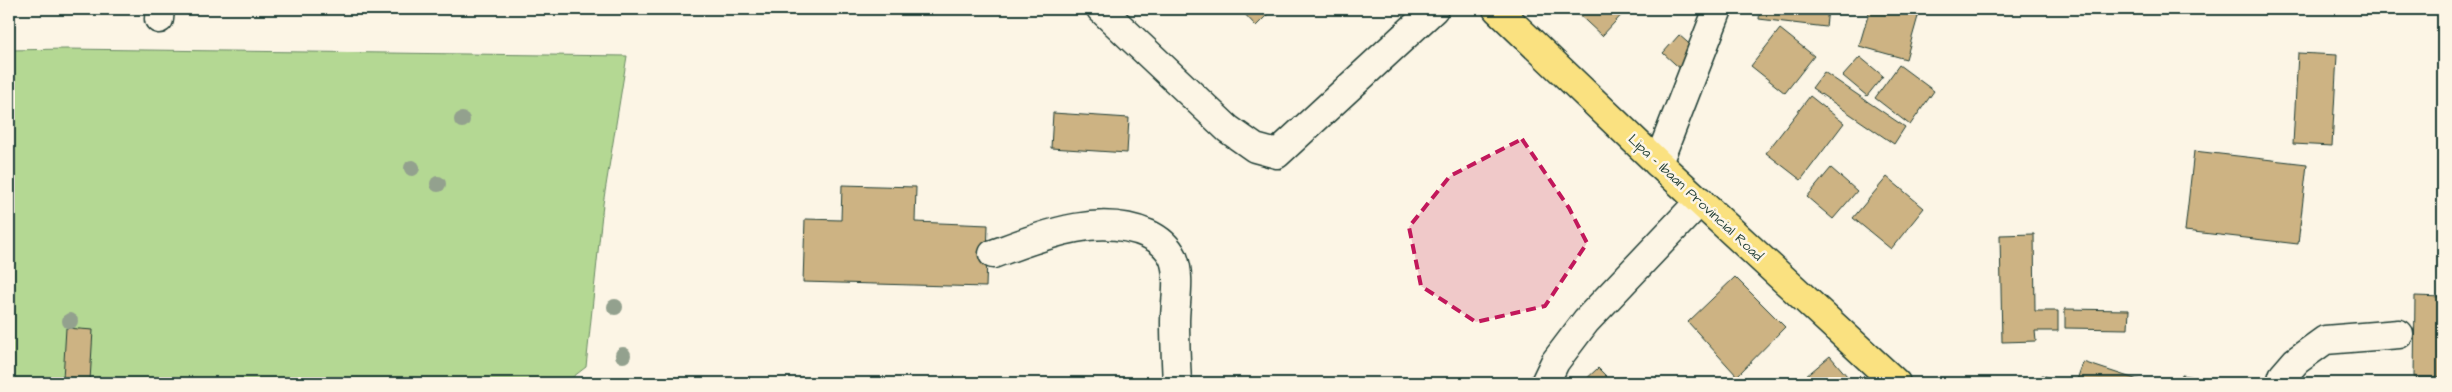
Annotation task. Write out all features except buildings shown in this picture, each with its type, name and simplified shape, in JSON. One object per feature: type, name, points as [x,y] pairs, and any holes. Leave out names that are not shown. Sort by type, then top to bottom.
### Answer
[{"type":"main road","name":"Lipa - Ibaan Provincial Road","points":[[1497,9],[1658,163],[1896,383]]},
{"type":"street","points":[[1101,9],[1228,129],[1254,148],[1276,154],[1434,9]]},
{"type":"street","points":[[1658,163],[1718,9]]},
{"type":"street","points":[[1545,383],[1555,362],[1586,320],[1700,201]]},
{"type":"street","points":[[993,254],[1035,238],[1080,226],[1122,226],[1135,228],[1164,244],[1173,257],[1176,273],[1175,357],[1178,383]]},
{"type":"street","points":[[2281,383],[2283,376],[2296,361],[2325,340],[2399,334]]},
{"type":"highlighted area","points":[[1522,139],[1569,208],[1587,243],[1545,306],[1476,322],[1421,286],[1409,227],[1450,176]]},
{"type":"green space","points":[[66,49],[627,56],[603,204],[586,367],[565,383],[9,383],[9,50]]}]
